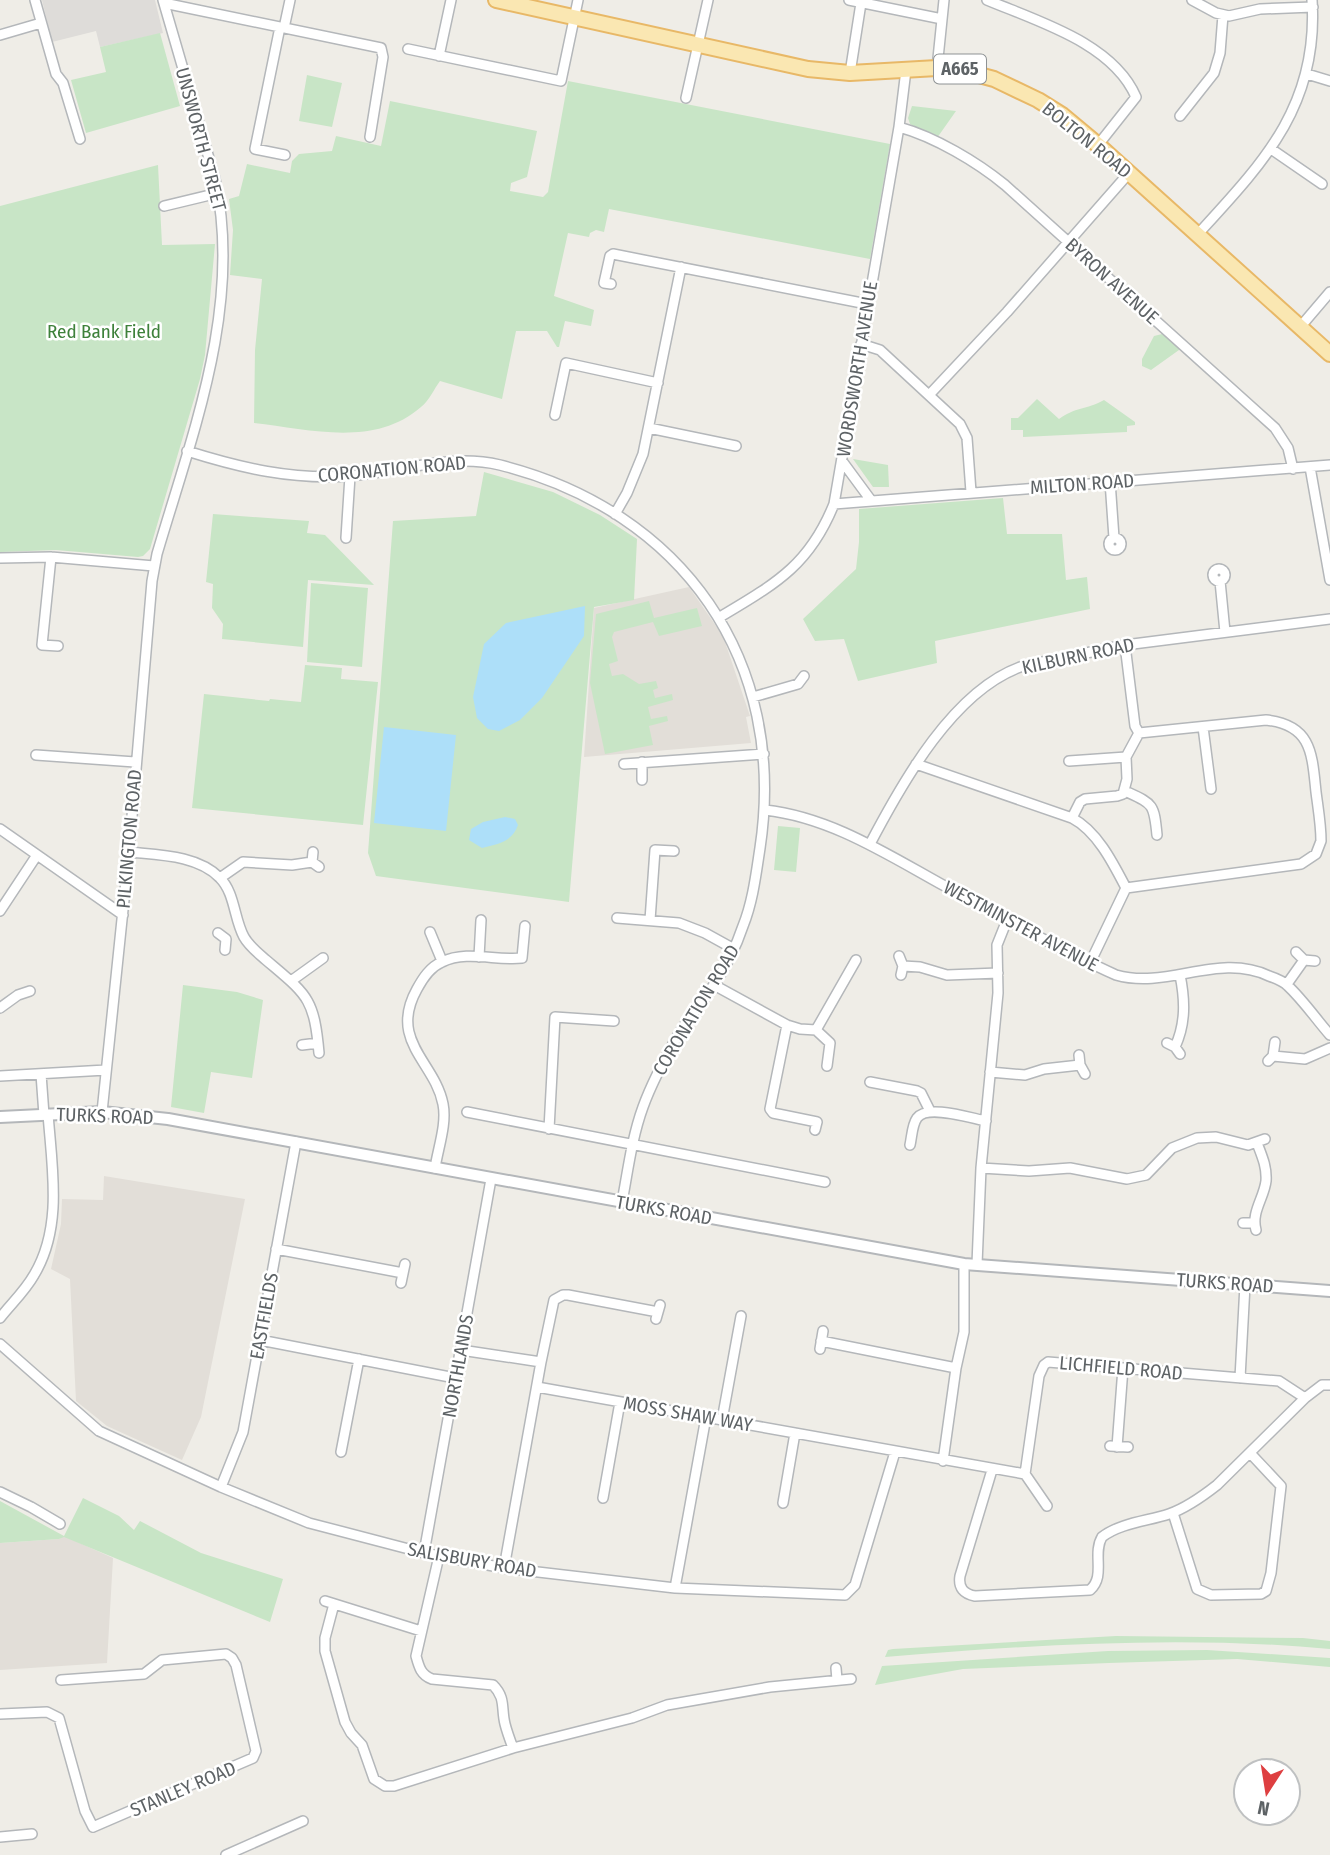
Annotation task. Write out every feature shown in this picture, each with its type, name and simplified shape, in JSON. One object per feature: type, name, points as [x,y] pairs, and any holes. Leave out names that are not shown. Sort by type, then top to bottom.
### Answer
[{"type":"main road","name":"BOLTON ROAD","points":[[496,0],[538,4],[575,16],[799,68],[850,73],[937,68],[976,72],[1021,92],[1062,115],[1330,354]]},
{"type":"street","points":[[35,0],[56,74],[63,83],[80,139]]},
{"type":"street","points":[[285,155],[254,149],[290,0]]},
{"type":"street","points":[[439,55],[451,0]]},
{"type":"street","points":[[408,49],[561,80],[578,0]]},
{"type":"street","points":[[686,98],[708,0]]},
{"type":"street","points":[[849,0],[942,19]]},
{"type":"street","points":[[937,68],[944,0]]},
{"type":"street","points":[[987,0],[1046,24],[1090,46],[1126,78],[1136,97],[1098,145]]},
{"type":"street","points":[[1192,0],[1223,15],[1312,3],[1307,74],[1292,112],[1271,149],[1251,176],[1198,234]]},
{"type":"street","points":[[163,2],[381,48],[383,57],[374,132]]},
{"type":"street","name":"UNSWORTH STREET","points":[[154,566],[215,351],[224,248],[218,192],[163,2]]},
{"type":"street","points":[[850,73],[861,2]]},
{"type":"street","points":[[1186,113],[1214,73],[1220,53],[1223,15]]},
{"type":"street","points":[[0,34],[41,23]]},
{"type":"street","name":"WORDSWORTH AVENUE","points":[[720,617],[772,585],[799,563],[819,537],[834,503],[899,127],[906,70]]},
{"type":"street","points":[[1307,74],[1330,81]]},
{"type":"street","name":"BYRON AVENUE","points":[[899,127],[920,135],[988,171],[1275,428],[1288,448],[1293,469]]},
{"type":"street","points":[[1271,149],[1318,182],[1321,171]]},
{"type":"street","points":[[929,395],[1129,173]]},
{"type":"street","points":[[164,206],[218,192]]},
{"type":"street","points":[[611,284],[604,283],[610,256],[613,254],[867,303]]},
{"type":"street","points":[[615,514],[636,474],[643,454],[681,267]]},
{"type":"street","points":[[1301,326],[1330,292]]},
{"type":"street","points":[[861,344],[880,350],[964,430],[971,492]]},
{"type":"street","points":[[555,415],[566,363],[658,383]]},
{"type":"street","points":[[649,428],[736,446]]},
{"type":"street","name":"CORONATION ROAD","points":[[187,451],[250,470],[320,477],[350,476],[432,462],[496,464],[557,484],[615,514],[653,540],[720,617],[734,644],[753,697],[764,754],[765,810],[755,881],[745,923],[734,949],[714,985],[680,1031],[659,1068],[643,1107],[622,1202]]},
{"type":"street","points":[[842,461],[870,499]]},
{"type":"street","name":"MILTON ROAD","points":[[834,503],[1330,465]]},
{"type":"street","points":[[1310,467],[1330,580]]},
{"type":"street","points":[[346,538],[350,476]]},
{"type":"street","points":[[1110,481],[1114,538]]},
{"type":"street","points":[[0,558],[51,557],[154,566]]},
{"type":"street","points":[[51,557],[42,645],[58,646]]},
{"type":"street","name":"PILKINGTON ROAD","points":[[102,1112],[129,852],[154,566]]},
{"type":"street","points":[[1220,582],[1225,632]]},
{"type":"street","name":"KILBURN ROAD","points":[[870,844],[902,784],[916,764],[972,696],[994,678],[1023,666],[1125,645],[1330,619]]},
{"type":"street","points":[[1125,645],[1135,726],[1139,733]]},
{"type":"street","points":[[753,697],[798,684],[804,676]]},
{"type":"street","points":[[1126,888],[1301,864],[1310,860],[1320,849],[1321,833],[1312,758],[1307,742],[1286,724],[1266,720],[1139,733]]},
{"type":"street","points":[[1203,727],[1211,789]]},
{"type":"street","points":[[1072,818],[1080,802],[1085,799],[1117,796],[1125,791],[1126,757],[1139,733]]},
{"type":"street","points":[[624,764],[764,754]]},
{"type":"street","points":[[36,755],[135,762]]},
{"type":"street","points":[[1069,761],[1126,757]]},
{"type":"street","points":[[642,762],[642,780]]},
{"type":"street","points":[[916,764],[1080,822],[1093,834],[1126,888]]},
{"type":"street","points":[[1125,791],[1151,805],[1155,814],[1157,835]]},
{"type":"street","name":"WESTMINSTER AVENUE","points":[[765,810],[817,821],[870,844],[1007,920],[1125,978],[1156,978],[1213,968],[1241,967],[1260,972],[1287,984],[1330,1035]]},
{"type":"street","points":[[0,830],[123,915]]},
{"type":"street","points":[[650,920],[655,849],[674,851]]},
{"type":"street","points":[[129,852],[186,860],[220,878],[230,894],[242,932],[252,948],[300,990],[313,1009],[318,1048],[302,1045]]},
{"type":"street","points":[[0,911],[37,855]]},
{"type":"street","points":[[220,878],[243,862],[292,865],[314,861]]},
{"type":"street","points":[[1090,963],[1126,888]]},
{"type":"street","points":[[617,918],[679,923],[734,949]]},
{"type":"street","points":[[480,957],[481,920]]},
{"type":"street","points":[[977,1264],[981,1168],[999,993],[997,945],[1007,920]]},
{"type":"street","points":[[435,1168],[443,1118],[442,1100],[413,1044],[408,1013],[411,1002],[428,971],[442,961],[480,957],[522,958],[525,926]]},
{"type":"street","points":[[225,950],[222,936],[242,932]]},
{"type":"street","points":[[430,932],[442,961]]},
{"type":"street","points":[[1296,951],[1304,960],[1315,961]]},
{"type":"street","points":[[290,981],[306,964],[323,958]]},
{"type":"street","points":[[816,1030],[856,960]]},
{"type":"street","points":[[1287,984],[1304,960]]},
{"type":"street","points":[[901,966],[920,967],[947,975],[998,973]]},
{"type":"street","points":[[1174,1048],[1181,1034],[1184,1014],[1180,975]]},
{"type":"street","points":[[714,985],[787,1025],[816,1030],[830,1043],[827,1066]]},
{"type":"street","points":[[0,1008],[18,995],[30,991]]},
{"type":"street","points":[[549,1129],[555,1017],[614,1021]]},
{"type":"street","points":[[787,1025],[770,1109],[773,1113],[817,1122],[815,1130]]},
{"type":"street","points":[[1275,1042],[1271,1059],[1305,1059],[1330,1048]]},
{"type":"street","points":[[990,1072],[1025,1075],[1044,1069],[1081,1065]]},
{"type":"street","points":[[0,1076],[106,1070]]},
{"type":"street","points":[[0,1318],[35,1274],[49,1239],[54,1194],[41,1074]]},
{"type":"street","points":[[870,1082],[917,1091],[921,1093],[930,1111]]},
{"type":"street","points":[[910,1144],[917,1118],[930,1111],[986,1121]]},
{"type":"street","name":"TURKS ROAD","points":[[0,1117],[102,1112],[168,1118],[964,1264],[1330,1291]]},
{"type":"street","points":[[467,1112],[825,1182]]},
{"type":"street","points":[[981,1168],[1029,1171],[1070,1168],[1127,1180],[1146,1175],[1172,1148],[1197,1138],[1216,1137],[1248,1145],[1261,1141],[1266,1180],[1255,1226],[1243,1223]]},
{"type":"street","name":"EASTFIELDS","points":[[221,1487],[243,1432],[296,1142]]},
{"type":"street","name":"NORTHLANDS","points":[[424,1553],[491,1179]]},
{"type":"street","points":[[276,1250],[403,1273]]},
{"type":"street","points":[[943,1461],[956,1368],[964,1332],[964,1264]]},
{"type":"street","points":[[1240,1378],[1245,1285]]},
{"type":"street","points":[[504,1568],[552,1305],[563,1295],[658,1312]]},
{"type":"street","points":[[722,1420],[741,1316]]},
{"type":"street","points":[[823,1331],[820,1345],[956,1368]]},
{"type":"street","points":[[260,1340],[455,1378]]},
{"type":"street","name":"SALISBURY ROAD","points":[[0,1344],[99,1431],[221,1487],[309,1523],[424,1553],[504,1568],[675,1588],[845,1595],[855,1585],[895,1452]]},
{"type":"street","points":[[461,1350],[541,1362]]},
{"type":"street","points":[[342,1452],[359,1359]]},
{"type":"street","name":"LICHFIELD ROAD","points":[[1025,1474],[1039,1376],[1044,1365],[1055,1362],[1279,1381],[1305,1398]]},
{"type":"street","points":[[1122,1368],[1113,1447],[1128,1447]]},
{"type":"street","points":[[992,1470],[960,1576],[962,1589],[969,1594],[1090,1590],[1097,1581],[1097,1549],[1102,1537],[1116,1529],[1173,1513],[1217,1485],[1305,1398],[1322,1385],[1330,1385]]},
{"type":"street","name":"MOSS SHAW WAY","points":[[537,1387],[1025,1474]]},
{"type":"street","points":[[603,1498],[620,1402]]},
{"type":"street","points":[[675,1588],[706,1418]]},
{"type":"street","points":[[783,1503],[795,1433]]},
{"type":"street","points":[[1173,1513],[1197,1589],[1211,1595],[1261,1594],[1266,1591],[1271,1573],[1281,1486],[1250,1453]]},
{"type":"street","points":[[1025,1474],[1048,1506]]},
{"type":"street","points":[[0,1492],[52,1513],[61,1524]]},
{"type":"street","points":[[439,1556],[416,1656],[419,1669],[432,1679],[493,1685],[504,1701],[504,1722],[513,1748]]},
{"type":"street","points":[[421,1631],[330,1603],[325,1651],[348,1729],[362,1745],[372,1776],[385,1786],[394,1786],[513,1748],[632,1718],[667,1704],[783,1685],[851,1679]]},
{"type":"street","name":"STANLEY ROAD","points":[[0,1714],[47,1712],[60,1718],[85,1811],[93,1828],[253,1758],[256,1751],[236,1665],[226,1654],[162,1660],[144,1674],[61,1680]]},
{"type":"street","points":[[836,1668],[837,1680]]},
{"type":"street","points":[[286,1816],[290,1826]]},
{"type":"street","points":[[226,1855],[303,1821]]},
{"type":"street","points":[[0,1837],[32,1834]]},
{"type":"shaded area","points":[[42,0],[155,0],[163,33],[100,47],[96,31],[52,42]]},
{"type":"shaded area","points":[[689,587],[723,636],[750,716],[746,717],[751,743],[584,757],[594,608]]},
{"type":"shaded area","points":[[104,1176],[245,1199],[201,1417],[182,1460],[107,1426],[76,1401],[70,1279],[51,1269],[61,1224],[62,1199],[103,1200]]},
{"type":"shaded area","points":[[64,1536],[113,1558],[107,1663],[0,1670],[0,1543],[59,1539]]},
{"type":"green space","points":[[160,33],[180,106],[86,133],[71,80],[106,72],[100,47]]},
{"type":"green space","points":[[307,75],[342,83],[332,127],[299,121]]},
{"type":"green space","points":[[568,81],[890,144],[870,259],[609,209],[604,232],[596,230],[590,233],[589,237],[568,233],[554,296],[594,310],[591,326],[565,321],[559,347],[547,331],[516,331],[502,399],[440,381],[421,407],[403,420],[383,428],[340,433],[254,423],[255,350],[262,279],[230,275],[233,230],[229,199],[239,196],[247,164],[290,173],[292,161],[299,154],[332,151],[336,136],[381,146],[390,101],[537,131],[527,177],[511,183],[510,191],[543,197],[548,192]]},
{"type":"green space","points":[[912,106],[956,111],[937,138],[910,124],[908,118]]},
{"type":"green space","name":"Red Bank Field","points":[[158,165],[162,245],[215,244],[205,355],[200,379],[150,549],[138,557],[56,550],[0,552],[0,206]]},
{"type":"green space","points":[[1162,334],[1180,347],[1179,350],[1151,370],[1142,366],[1142,359],[1154,336]]},
{"type":"green space","points":[[1037,399],[1059,419],[1070,412],[1104,400],[1135,422],[1135,425],[1127,426],[1127,432],[1023,437],[1023,430],[1011,430],[1011,418],[1018,418]]},
{"type":"green space","points":[[853,459],[888,465],[889,487],[873,487]]},
{"type":"green space","points":[[484,472],[553,492],[600,515],[637,539],[634,600],[594,607],[569,902],[376,876],[368,853],[393,521],[476,516]]},
{"type":"green space","points":[[1003,498],[1007,534],[1062,534],[1066,580],[1087,577],[1090,609],[935,641],[937,663],[858,681],[844,639],[815,641],[803,619],[856,569],[859,509]]},
{"type":"green space","points":[[213,514],[309,521],[307,533],[325,535],[374,585],[308,580],[303,647],[222,639],[223,624],[212,608],[213,584],[206,582]]},
{"type":"green space","points":[[311,583],[368,588],[362,667],[307,662]]},
{"type":"green space","points":[[649,601],[654,618],[697,608],[702,626],[659,636],[653,622],[614,632],[612,637],[618,661],[609,664],[612,676],[623,674],[639,684],[656,681],[658,688],[653,690],[655,698],[672,694],[673,700],[648,707],[651,719],[667,716],[668,721],[649,726],[653,745],[605,754],[590,683],[596,614]]},
{"type":"green space","points":[[305,665],[342,668],[341,679],[378,682],[363,825],[192,808],[204,694],[301,702]]},
{"type":"green space","points":[[778,826],[800,828],[796,872],[774,870]]},
{"type":"green space","points":[[183,985],[237,992],[263,1000],[252,1078],[211,1072],[204,1113],[171,1107]]},
{"type":"green space","points":[[83,1498],[119,1516],[134,1530],[140,1521],[201,1553],[283,1579],[270,1622],[64,1537],[0,1543],[0,1501],[64,1536]]},
{"type":"green space","points":[[1116,1636],[1303,1638],[1330,1641],[1330,1649],[1218,1643],[1107,1643],[885,1657],[888,1650],[893,1649]]},
{"type":"green space","points":[[1207,1650],[1330,1658],[1330,1667],[1237,1659],[1109,1663],[963,1669],[875,1685],[882,1666],[1108,1651]]},
{"type":"water","points":[[585,606],[584,636],[542,698],[520,720],[499,731],[488,729],[477,718],[473,697],[484,644],[506,623]]},
{"type":"water","points":[[384,727],[456,735],[446,831],[374,823]]},
{"type":"water","points":[[505,817],[515,819],[518,825],[508,839],[482,848],[469,840],[471,829],[483,822]]}]
